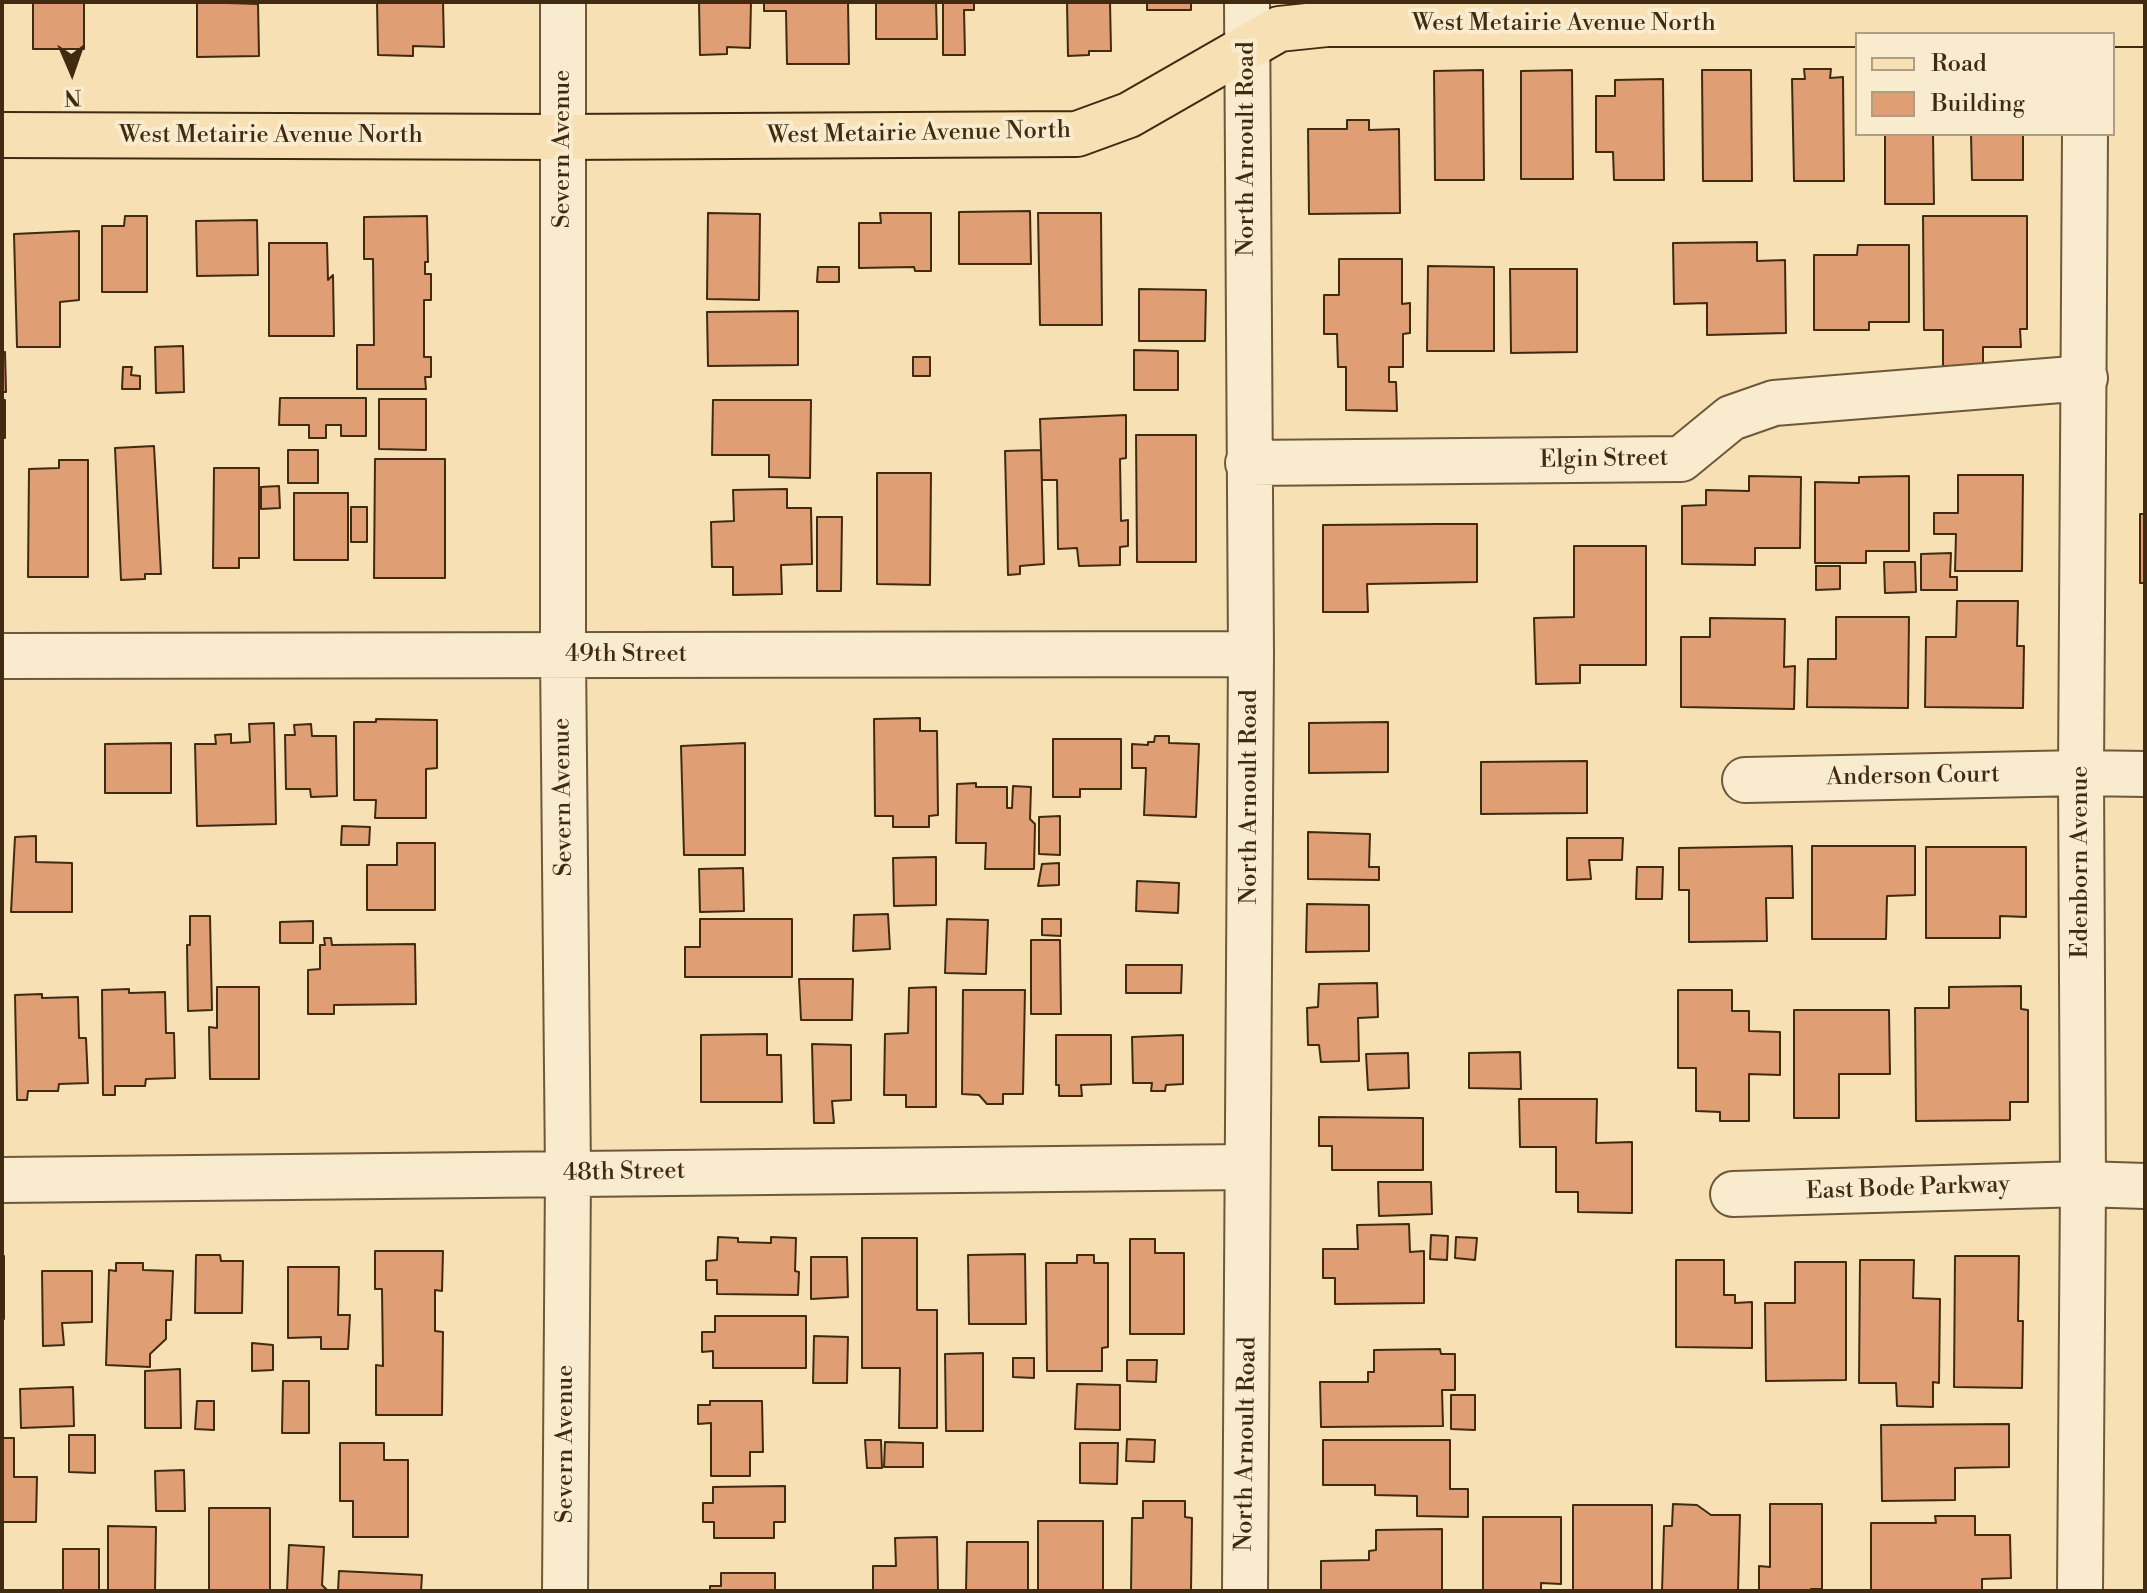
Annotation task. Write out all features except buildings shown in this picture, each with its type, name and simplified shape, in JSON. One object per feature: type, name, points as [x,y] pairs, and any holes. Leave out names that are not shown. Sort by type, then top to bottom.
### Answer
[{"type":"main road","name":"West Metairie Avenue North","points":[[2,135],[562,137],[1077,134],[1129,115],[1279,29],[1327,24],[2085,20],[2145,24]]},
{"type":"street","name":"Severn Avenue","points":[[563,2],[563,655],[568,1173],[565,1591]]},
{"type":"street","name":"North Arnoult Road","points":[[1245,1591],[1251,654],[1247,2]]},
{"type":"street","name":"Edenborn Avenue","points":[[2080,1591],[2085,136]]},
{"type":"street","name":"Elgin Street","points":[[1248,463],[1681,459],[1731,418],[1774,403],[2085,378]]},
{"type":"street","name":"49th Street","points":[[2,656],[1251,654]]},
{"type":"street","name":"Anderson Court","points":[[1745,780],[2145,774]]},
{"type":"street","name":"48th Street","points":[[2,1180],[1247,1167]]},
{"type":"street","name":"East Bode Parkway","points":[[1733,1194],[2083,1184],[2145,1186]]}]
